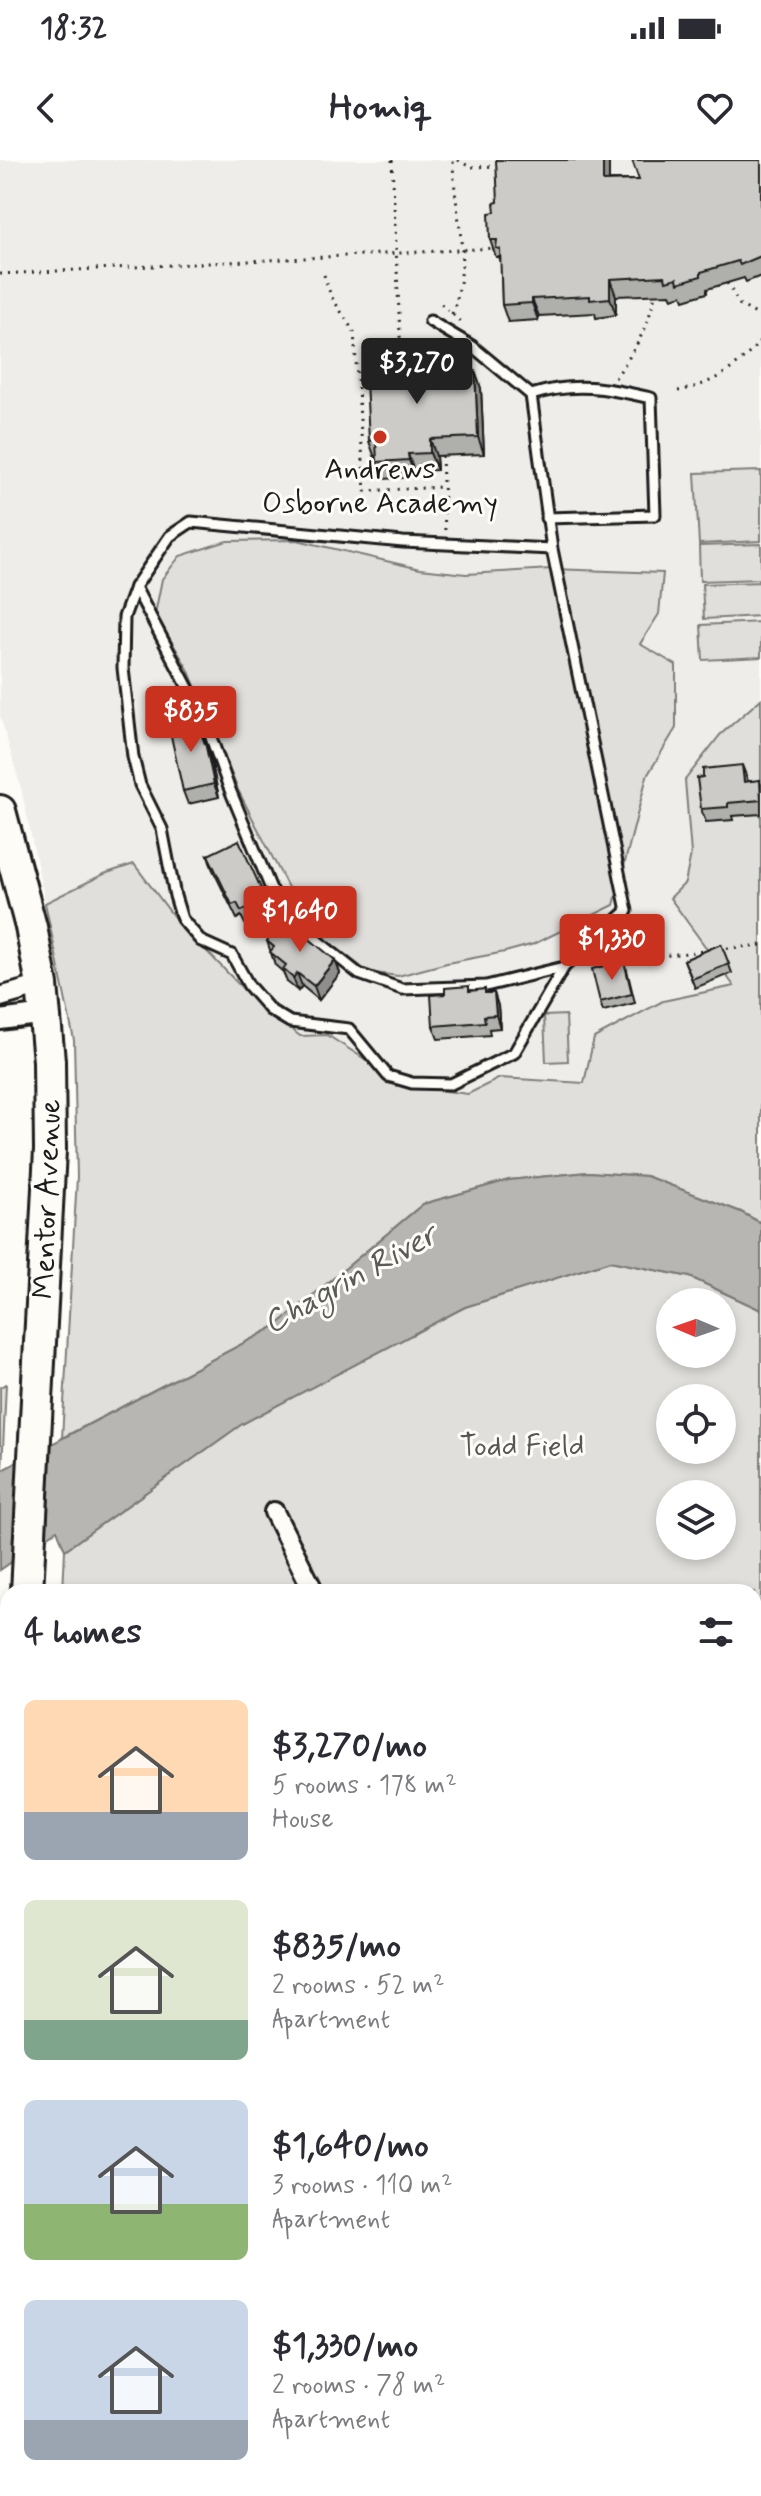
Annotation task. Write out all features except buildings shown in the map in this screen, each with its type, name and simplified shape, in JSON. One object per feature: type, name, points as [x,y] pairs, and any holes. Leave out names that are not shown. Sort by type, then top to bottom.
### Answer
[{"type":"main road","name":"Mentor Avenue","points":[[0,811],[19,874],[43,1000],[49,1061],[50,1150],[27,1584]]},
{"type":"street","points":[[0,997],[43,1000]]},
{"type":"street","points":[[0,1020],[43,1000]]},
{"type":"street","points":[[274,1512],[310,1584]]},
{"type":"lane","points":[[430,321],[472,346],[531,395],[546,518],[627,911],[564,967],[514,1053],[451,1084],[412,1083],[388,1076],[349,1029],[290,1022],[270,1010],[249,986],[232,955],[201,941],[182,919],[162,829],[140,785],[133,757],[123,668],[124,617],[135,587],[170,536],[191,522],[403,542],[552,549]]},
{"type":"lane","points":[[531,395],[571,386],[609,389],[651,398],[655,515],[546,518]]},
{"type":"lane","points":[[135,587],[204,718],[271,889],[299,926],[359,974],[402,989],[486,986],[564,967]]},
{"type":"path","points":[[392,160],[402,359]]},
{"type":"path","points":[[452,314],[459,295],[463,251],[454,190],[456,160],[470,167],[502,166]]},
{"type":"path","points":[[0,274],[496,248]]},
{"type":"path","points":[[324,275],[331,296],[354,332],[365,491],[443,487]]},
{"type":"path","points":[[727,283],[740,305],[761,317]]},
{"type":"path","points":[[609,389],[639,342],[651,315],[655,294]]},
{"type":"path","points":[[678,391],[701,387],[725,374],[761,340]]},
{"type":"path","points":[[442,456],[445,544]]},
{"type":"path","points":[[564,967],[761,945]]},
{"type":"shaded area","name":"Andrews Osborne Academy","points":[[0,160],[761,160],[761,1106],[77,1177],[74,1040],[22,792],[0,715]]},
{"type":"green space","points":[[761,471],[761,541],[699,544],[695,473]]},
{"type":"green space","points":[[297,540],[420,569],[466,574],[552,569],[663,573],[659,614],[640,644],[676,665],[676,728],[647,776],[614,905],[534,944],[398,976],[368,972],[333,945],[302,915],[238,790],[188,669],[155,614],[162,579],[180,556],[227,541]]},
{"type":"green space","points":[[761,544],[761,579],[700,581],[699,546]]},
{"type":"green space","points":[[761,582],[761,616],[704,619],[702,584]]},
{"type":"green space","points":[[761,622],[761,657],[703,660],[701,625]]},
{"type":"green space","points":[[761,699],[761,1223],[741,1212],[646,1176],[588,1172],[509,1180],[423,1204],[276,1326],[62,1438],[77,1177],[74,1040],[45,903],[104,874],[134,864],[174,917],[245,991],[300,1036],[327,1035],[371,1063],[386,1083],[468,1094],[500,1078],[584,1083],[594,1038],[663,1001],[734,986],[670,898],[685,883],[691,854],[685,780],[720,735]]},
{"type":"green space","points":[[566,1015],[568,1061],[546,1062],[544,1016]]},
{"type":"green space","name":"Todd Field","points":[[610,1261],[690,1277],[714,1288],[656,1288],[656,1368],[736,1368],[736,1298],[761,1310],[761,1584],[63,1584],[65,1550],[242,1424],[465,1307]]},
{"type":"green space","points":[[6,1384],[2,1470],[0,1471],[0,1387]]},
{"type":"water","name":"Chagrin River","points":[[588,1172],[646,1176],[741,1212],[761,1223],[761,1310],[736,1298],[736,1288],[714,1288],[690,1277],[610,1261],[465,1307],[242,1424],[65,1550],[57,1530],[0,1570],[0,1471],[276,1326],[423,1204],[509,1180]]},
{"type":"place","name":"Andrews Osborne Academy","points":[[380,437]]}]
